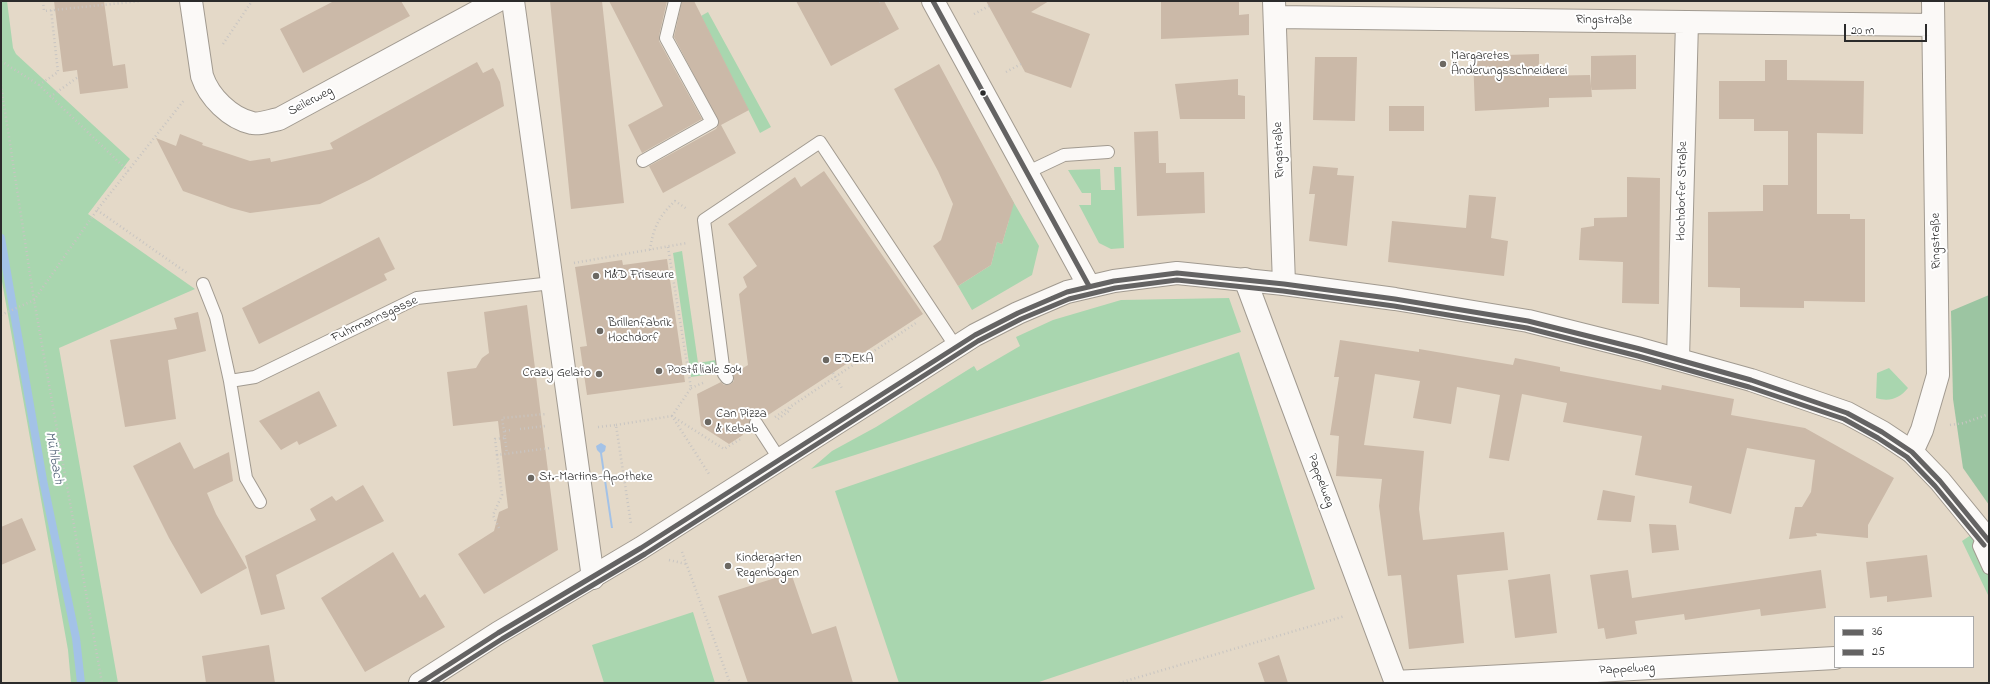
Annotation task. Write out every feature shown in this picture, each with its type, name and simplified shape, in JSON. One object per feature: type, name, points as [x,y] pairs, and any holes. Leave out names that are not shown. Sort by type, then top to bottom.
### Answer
[{"type":"street","name":"Seilerweg","points":[[191,1],[202,76],[206,88],[227,111],[253,124],[279,119],[497,1]]},
{"type":"street","points":[[513,1],[593,578]]},
{"type":"street","points":[[933,1],[1028,172],[1089,286]]},
{"type":"street","name":"Ringstraße","points":[[1912,452],[1922,430],[1938,375],[1933,1]]},
{"type":"street","name":"Ringstraße","points":[[1284,284],[1275,9],[1687,22],[1933,25]]},
{"type":"street","name":"Hochdorfer Straße","points":[[1678,359],[1687,22]]},
{"type":"street","points":[[420,683],[498,633],[642,548],[956,347],[1018,313],[1067,292],[1089,286],[1114,281],[1177,273],[1245,279],[1395,299],[1528,321],[1678,359],[1751,380],[1847,414],[1882,432],[1912,452],[1940,481],[1986,538]]},
{"type":"street","name":"Pappelweg","points":[[1245,279],[1395,683],[1834,658]]},
{"type":"lane","points":[[644,161],[712,122],[666,38],[675,1]]},
{"type":"lane","points":[[727,378],[724,374],[704,220],[820,142],[956,347]]},
{"type":"lane","points":[[1028,172],[1064,155],[1108,152]]},
{"type":"lane","name":"Fuhrmannsgasse","points":[[230,381],[255,377],[417,298],[551,275]]},
{"type":"lane","points":[[204,284],[216,317],[230,381],[246,478],[260,502]]},
{"type":"lane","points":[[756,423],[780,460]]},
{"type":"lane","points":[[1986,538],[1979,546],[1989,568]]},
{"type":"path","points":[[43,1],[44,11],[141,1]]},
{"type":"path","points":[[1,315],[34,300],[97,210],[202,76],[252,1]]},
{"type":"path","points":[[974,14],[989,6]]},
{"type":"path","points":[[39,85],[58,72],[51,10]]},
{"type":"path","points":[[1,61],[39,85],[128,171]]},
{"type":"path","points":[[1006,72],[1021,64]]},
{"type":"path","points":[[50,97],[78,77]]},
{"type":"path","points":[[1,85],[34,300],[102,683]]},
{"type":"path","points":[[650,250],[652,233],[664,211],[675,200],[704,220]]},
{"type":"path","points":[[97,210],[204,284]]},
{"type":"path","points":[[551,275],[650,250],[706,240]]},
{"type":"path","points":[[668,246],[691,388],[672,416]]},
{"type":"path","points":[[791,406],[932,312]]},
{"type":"path","points":[[833,373],[846,394]]},
{"type":"path","points":[[507,454],[502,417],[540,414]]},
{"type":"path","points":[[1922,430],[1964,423],[1989,414]]},
{"type":"path","points":[[672,416],[724,496]]},
{"type":"path","points":[[573,430],[672,416],[724,449],[748,435]]},
{"type":"path","points":[[616,425],[632,533],[642,548]]},
{"type":"path","points":[[504,431],[511,430]]},
{"type":"path","points":[[499,528],[493,515],[502,495],[495,440],[505,438]]},
{"type":"path","points":[[497,455],[546,449]]},
{"type":"path","points":[[686,564],[730,683]]},
{"type":"path","points":[[1119,683],[1368,609]]},
{"type":"green space","points":[[1,1],[7,1],[13,48],[16,54],[130,159],[88,214],[195,289],[59,348],[118,683],[71,683],[68,650],[1,276]]},
{"type":"green space","points":[[708,12],[771,127],[760,133],[701,16]]},
{"type":"green space","points":[[1114,167],[1121,167],[1124,248],[1111,249],[1099,243],[1079,205],[1091,205],[1091,193],[1082,193],[1068,170],[1100,169],[1101,190],[1115,190]]},
{"type":"green space","points":[[1010,196],[1039,246],[1032,275],[972,310],[958,286],[991,265],[997,242],[1002,244],[1009,220]]},
{"type":"green space","points":[[682,251],[698,363],[716,360],[718,373],[691,377],[673,253]]},
{"type":"green space","points":[[1989,295],[1989,505],[1963,468],[1953,399],[1951,311]]},
{"type":"green space","points":[[1229,298],[1241,332],[811,469],[832,451],[876,427],[974,366],[977,371],[1020,346],[1016,337],[1053,320],[1121,300]]},
{"type":"green space","points":[[1239,352],[1315,589],[1036,683],[899,683],[835,491]]},
{"type":"green space","points":[[1889,368],[1908,388],[1905,392],[1894,399],[1885,400],[1876,398],[1877,373]]},
{"type":"green space","points":[[1989,523],[1989,597],[1962,541]]},
{"type":"green space","points":[[693,612],[715,683],[604,683],[592,645]]},
{"type":"water","points":[[601,443],[606,446],[605,451],[602,453],[613,528],[611,528],[600,453],[596,446]]},
{"type":"building","points":[[54,1],[104,1],[113,66],[125,64],[128,88],[80,94],[77,70],[63,72]]},
{"type":"building","points":[[334,1],[401,1],[410,16],[303,73],[280,29]]},
{"type":"building","points":[[550,1],[602,1],[624,203],[571,209]]},
{"type":"building","points":[[609,1],[667,1],[659,41],[702,119],[642,153],[628,125],[663,106]]},
{"type":"building","points":[[682,1],[694,1],[749,110],[721,125],[736,153],[663,193],[649,166],[716,129],[719,123],[674,37]]},
{"type":"building","points":[[796,1],[884,1],[899,29],[831,66]]},
{"type":"building","points":[[986,1],[1049,1],[1031,12],[1090,34],[1071,88],[1025,72]]},
{"type":"building","points":[[1161,1],[1239,1],[1239,15],[1249,14],[1249,35],[1161,39]]},
{"type":"building","points":[[1539,54],[1539,76],[1590,75],[1592,97],[1549,98],[1549,107],[1475,111],[1473,56]]},
{"type":"building","points":[[1636,55],[1636,89],[1591,90],[1591,56]]},
{"type":"building","points":[[1315,57],[1357,57],[1355,121],[1313,120]]},
{"type":"building","points":[[1765,60],[1787,60],[1787,80],[1864,81],[1863,134],[1817,133],[1817,214],[1850,214],[1850,219],[1865,219],[1865,302],[1804,301],[1804,308],[1740,307],[1740,288],[1708,287],[1708,212],[1763,211],[1763,185],[1788,185],[1788,131],[1754,131],[1754,119],[1719,119],[1719,81],[1765,81]]},
{"type":"building","points":[[477,62],[483,73],[493,68],[500,82],[504,106],[369,180],[320,204],[250,213],[183,191],[156,138],[176,146],[180,134],[203,143],[202,145],[250,161],[270,158],[271,162],[333,149],[330,143]]},
{"type":"building","points":[[939,64],[1014,203],[1002,244],[997,242],[991,265],[958,286],[933,246],[941,240],[953,204],[938,171],[894,89]]},
{"type":"building","points":[[1238,79],[1238,95],[1245,96],[1245,119],[1180,119],[1175,84]]},
{"type":"building","points":[[1389,106],[1424,106],[1424,131],[1389,131]]},
{"type":"building","points":[[1158,131],[1159,163],[1166,163],[1166,173],[1204,172],[1205,213],[1137,216],[1134,132]]},
{"type":"building","points":[[1313,166],[1338,168],[1337,175],[1354,176],[1347,246],[1309,241],[1315,194],[1309,194]]},
{"type":"building","points":[[824,171],[923,314],[762,419],[756,416],[752,417],[749,423],[750,427],[742,431],[743,435],[729,444],[701,426],[697,394],[721,382],[724,385],[731,384],[734,381],[733,374],[748,365],[739,294],[747,287],[743,277],[757,266],[728,224],[795,177],[801,187]]},
{"type":"building","points":[[1627,177],[1660,178],[1659,304],[1622,303],[1623,262],[1579,260],[1581,228],[1594,226],[1594,218],[1627,217]]},
{"type":"building","points":[[1469,195],[1496,197],[1491,238],[1508,241],[1504,276],[1388,262],[1392,221],[1466,228]]},
{"type":"building","points":[[379,237],[395,269],[384,274],[387,280],[259,344],[242,308]]},
{"type":"building","points":[[667,259],[685,382],[587,395],[580,347],[587,346],[575,267],[622,260],[623,265]]},
{"type":"building","points":[[527,305],[558,550],[484,594],[458,554],[494,531],[499,512],[508,508],[498,421],[453,426],[447,372],[476,368],[482,358],[489,353],[484,312]]},
{"type":"building","points":[[198,312],[206,351],[168,360],[176,419],[125,427],[110,340],[177,329],[174,318]]},
{"type":"building","points":[[1340,340],[1419,352],[1419,349],[1513,365],[1515,358],[1560,367],[1560,371],[1661,390],[1662,385],[1734,399],[1731,415],[1805,428],[1894,478],[1868,525],[1868,538],[1816,533],[1817,536],[1789,539],[1795,507],[1802,507],[1811,492],[1815,460],[1747,448],[1731,514],[1689,503],[1692,486],[1635,475],[1642,436],[1563,422],[1567,403],[1522,394],[1509,461],[1489,458],[1500,395],[1457,387],[1451,424],[1413,418],[1420,381],[1375,374],[1364,445],[1424,451],[1419,509],[1423,540],[1504,532],[1508,570],[1457,575],[1464,643],[1409,649],[1401,575],[1388,576],[1379,506],[1382,479],[1336,476],[1339,436],[1330,435],[1339,377],[1334,377]]},
{"type":"building","points":[[319,391],[337,426],[299,445],[297,441],[281,450],[259,421]]},
{"type":"building","points":[[180,442],[194,469],[229,452],[233,481],[207,493],[216,514],[247,568],[201,594],[169,538],[133,466]]},
{"type":"building","points":[[363,485],[384,521],[276,575],[285,609],[261,615],[245,556],[316,520],[310,509],[332,496],[336,501]]},
{"type":"building","points":[[1603,490],[1635,496],[1631,522],[1597,520]]},
{"type":"building","points":[[22,518],[36,550],[1,565],[1,527]]},
{"type":"building","points":[[1649,524],[1676,525],[1679,550],[1652,553]]},
{"type":"building","points":[[393,552],[420,598],[425,594],[445,627],[365,672],[321,598]]},
{"type":"building","points":[[1927,555],[1932,597],[1887,602],[1887,596],[1870,598],[1866,562]]},
{"type":"building","points":[[1628,570],[1632,598],[1821,570],[1826,608],[1761,616],[1760,609],[1685,620],[1684,614],[1635,621],[1637,634],[1606,639],[1604,628],[1598,629],[1590,575]]},
{"type":"building","points":[[791,573],[812,634],[836,626],[853,683],[748,683],[718,596]]},
{"type":"building","points":[[1550,574],[1557,633],[1515,638],[1508,580]]},
{"type":"building","points":[[269,645],[275,683],[206,683],[202,656]]},
{"type":"building","points":[[1279,655],[1288,683],[1265,683],[1258,663]]},
{"type":"waterway","name":"Mühlbach","points":[[1,238],[43,480],[76,638],[81,683]]},
{"type":"transit line","name":"36","points":[[933,1],[1089,286]]},
{"type":"transit line","name":"36","points":[[420,683],[498,633],[641,548],[975,335],[1018,313],[1067,292],[1114,281],[1177,273],[1284,284],[1395,299],[1528,321],[1640,349],[1751,380],[1847,413],[1882,432],[1912,452],[1940,481],[1989,541]]},
{"type":"transit line","name":"25","points":[[433,683],[502,639],[645,554],[978,341],[1021,319],[1069,299],[1115,288],[1177,280],[1283,291],[1394,306],[1527,328],[1638,356],[1749,387],[1844,419],[1878,438],[1907,457],[1935,486],[1984,545]]},
{"type":"place","name":"Margaretes Änderungsschneiderei","points":[[1443,64]]},
{"type":"place","name":"M&D Friseure","points":[[596,276]]},
{"type":"place","name":"Brillenfabrik Hochdorf","points":[[600,331]]},
{"type":"place","name":"EDEKA","points":[[826,360]]},
{"type":"place","name":"Postfiliale 504","points":[[659,371]]},
{"type":"place","name":"Crazy Gelato","points":[[599,374]]},
{"type":"place","name":"Can Pizza & Kebab","points":[[708,422]]},
{"type":"place","name":"St.-Martins-Apotheke","points":[[531,478]]},
{"type":"place","name":"Kindergarten Regenbogen","points":[[728,566]]}]
